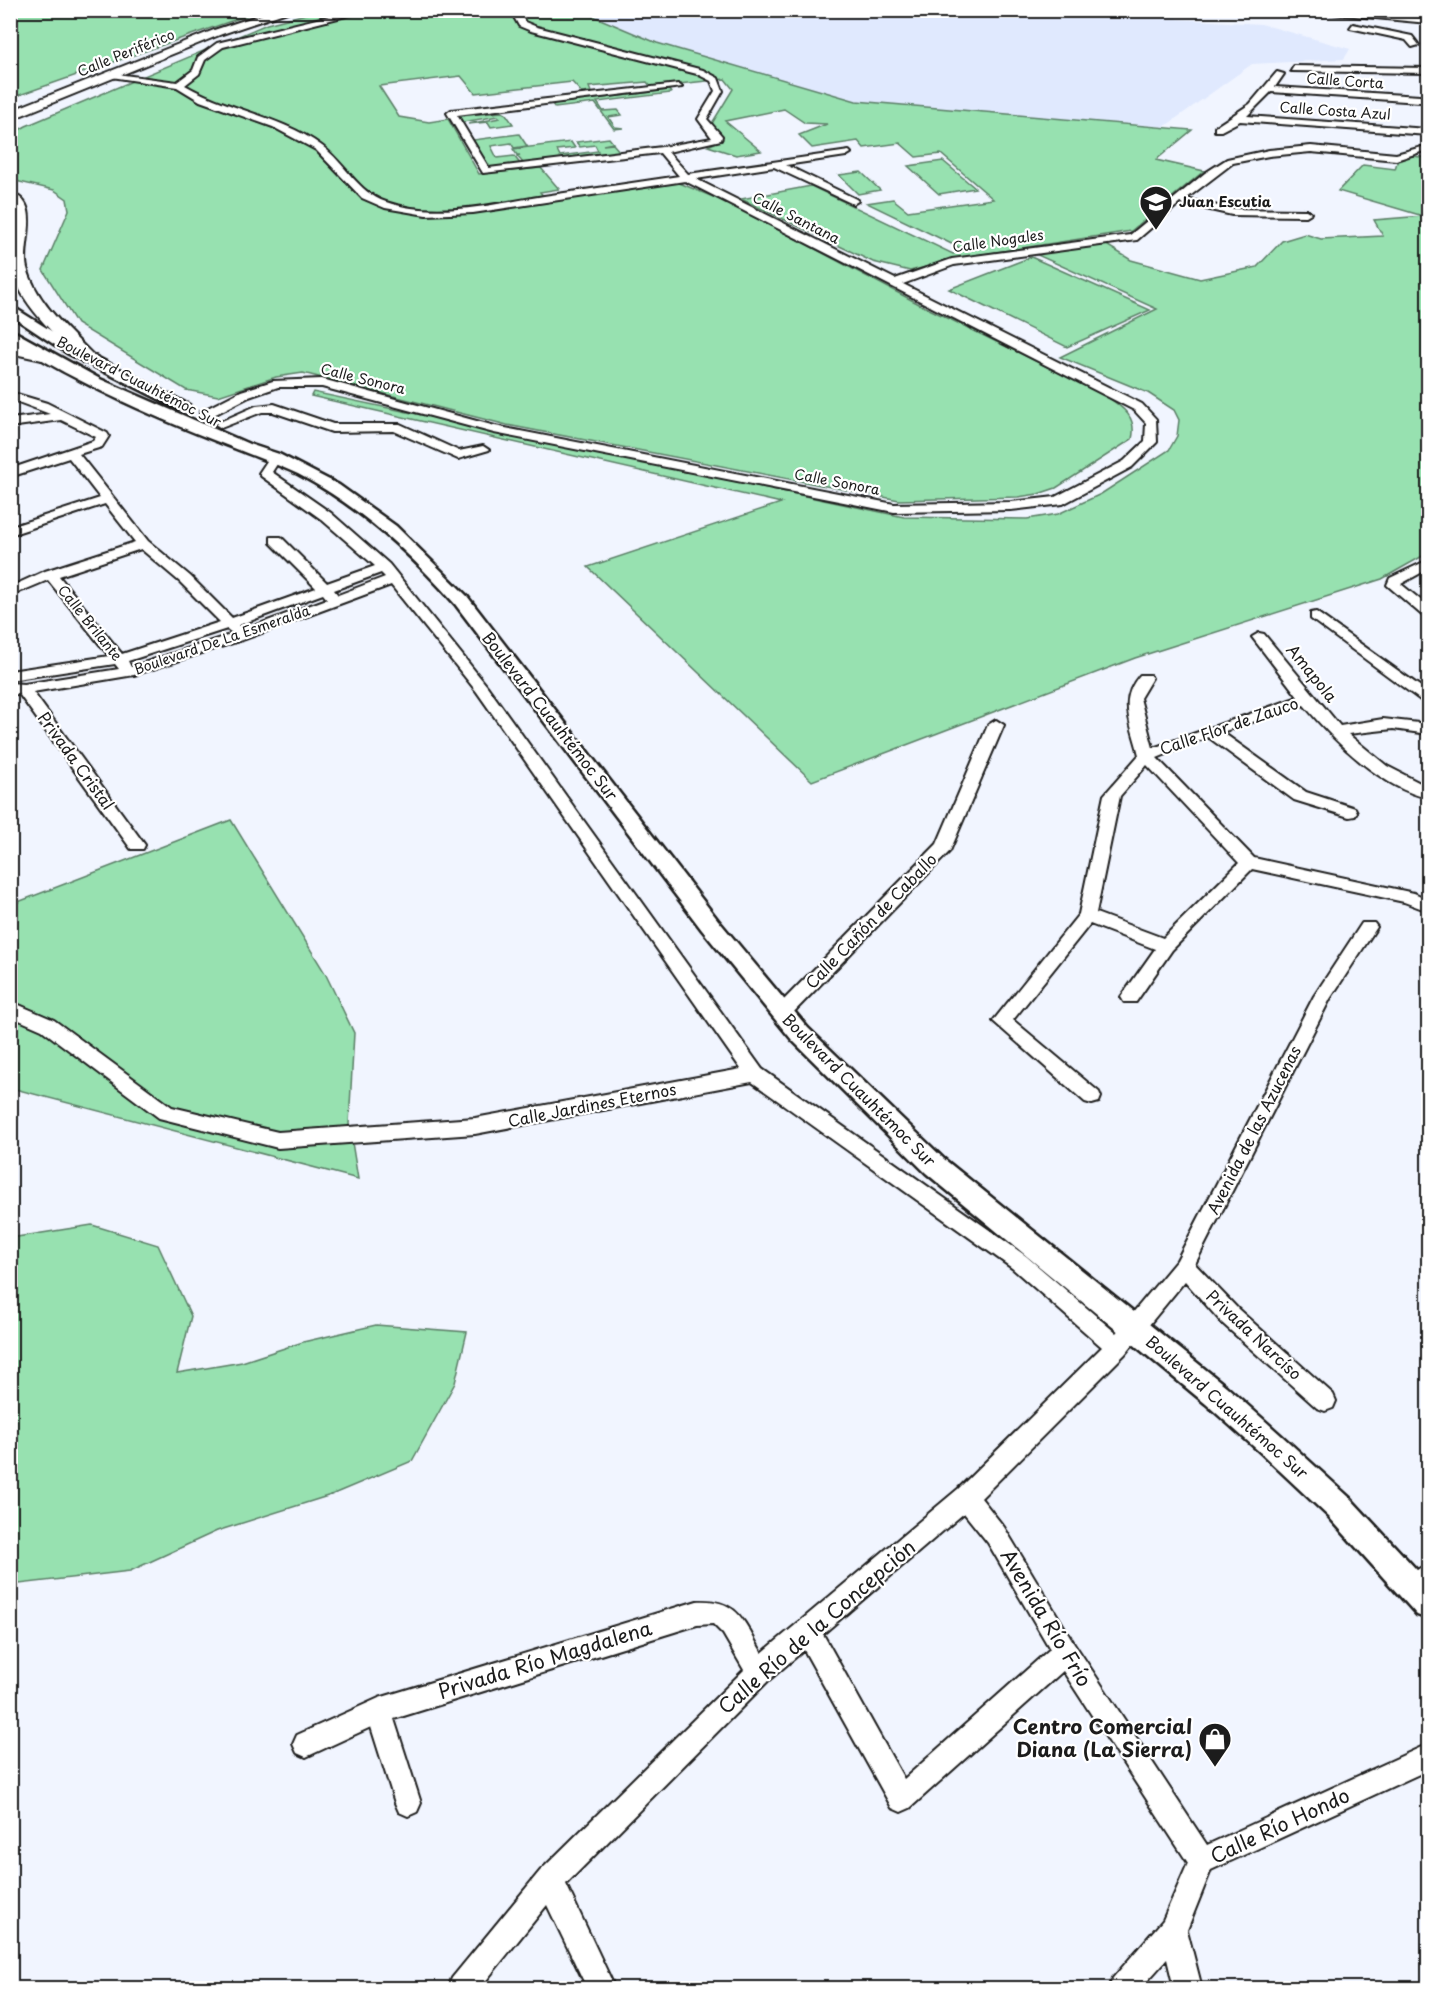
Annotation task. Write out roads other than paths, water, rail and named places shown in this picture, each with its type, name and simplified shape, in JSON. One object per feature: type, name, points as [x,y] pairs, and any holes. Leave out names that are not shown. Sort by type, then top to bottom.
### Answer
[{"type":"highway","name":"Calle Periférico","points":[[10,116],[211,30],[271,10]]},
{"type":"highway","name":"Calle Periférico","points":[[10,107],[218,32],[288,10]]},
{"type":"highway","points":[[10,101],[109,72]]},
{"type":"highway","points":[[10,197],[18,201],[23,210],[18,264],[25,282],[57,326],[89,360]]},
{"type":"highway","points":[[10,348],[42,355]]},
{"type":"main road","name":"Boulevard Cuauhtémoc Sur","points":[[10,309],[89,360],[255,441],[271,456]]},
{"type":"main road","name":"Boulevard Cuauhtémoc Sur","points":[[10,333],[42,355],[133,400],[244,447],[271,456],[332,489],[371,516],[444,580],[710,925],[782,1012],[851,1086],[935,1166],[1126,1338],[1216,1395],[1339,1507],[1424,1589]]},
{"type":"street","points":[[179,85],[193,77],[200,69],[201,59],[220,45],[366,10]]},
{"type":"street","points":[[514,10],[522,24],[534,29],[700,72],[715,81],[719,91],[702,119],[717,136],[716,140],[662,150],[486,171],[451,113],[678,87]]},
{"type":"street","points":[[1290,10],[1338,23]]},
{"type":"street","points":[[1295,10],[1428,21]]},
{"type":"street","points":[[1348,25],[1409,38],[1419,45],[1416,52],[1406,55]]},
{"type":"street","points":[[1369,69],[1397,58]]},
{"type":"street","points":[[1294,69],[1428,71]]},
{"type":"street","points":[[109,72],[179,85],[203,99],[276,125],[319,148],[365,196],[385,205],[426,212],[473,210],[665,172],[685,177],[846,153]]},
{"type":"street","points":[[1218,129],[1240,118],[1259,103],[1280,74]]},
{"type":"street","name":"Calle Corta","points":[[1269,89],[1424,98]]},
{"type":"street","points":[[1420,110],[1424,98]]},
{"type":"street","name":"Calle Costa Azul","points":[[1240,118],[1422,128]]},
{"type":"street","points":[[1422,128],[1425,152]]},
{"type":"street","name":"Calle Nogales","points":[[895,283],[952,262],[1133,238],[1208,175],[1230,161],[1311,148],[1396,157],[1425,152]]},
{"type":"street","points":[[662,150],[685,177]]},
{"type":"street","points":[[648,151],[665,172]]},
{"type":"street","points":[[776,164],[853,201]]},
{"type":"street","name":"Calle Santana","points":[[685,177],[895,283]]},
{"type":"street","points":[[1178,200],[1232,212],[1306,213]]},
{"type":"street","name":"Calle Sonora","points":[[204,415],[244,394],[277,383],[322,383],[494,429],[894,508],[1011,506],[1058,501],[1128,464],[1151,442],[1152,422],[1138,407],[895,283]]},
{"type":"street","points":[[10,395],[103,436],[98,444],[10,473]]},
{"type":"street","points":[[221,424],[260,409],[274,408],[332,428],[396,427],[448,453],[458,455],[483,450]]},
{"type":"street","points":[[10,423],[62,416]]},
{"type":"street","points":[[72,454],[143,544],[230,624],[240,636]]},
{"type":"street","points":[[271,456],[265,473],[273,481],[326,516],[388,573],[482,689],[755,1074],[1126,1338]]},
{"type":"street","points":[[10,531],[108,499]]},
{"type":"street","points":[[276,540],[326,587],[335,600]]},
{"type":"street","name":"Calle Brilante","points":[[10,592],[50,574],[143,544]]},
{"type":"street","points":[[1428,564],[1395,581],[1394,585],[1428,613]]},
{"type":"street","name":"Boulevard De La Esmeralda","points":[[10,676],[119,659],[230,624],[326,587],[388,573]]},
{"type":"street","name":"Boulevard De La Esmeralda","points":[[15,688],[129,672],[240,636],[335,600],[388,573]]},
{"type":"street","name":"Calle Brilante","points":[[50,574],[129,672]]},
{"type":"street","points":[[1316,616],[1428,699]]},
{"type":"street","name":"Amapola","points":[[1259,637],[1307,699],[1375,766],[1428,794]]},
{"type":"street","points":[[1145,678],[1137,687],[1132,698],[1147,756],[1249,863],[1408,897],[1428,905]]},
{"type":"street","name":"Privada Cristal","points":[[15,688],[137,845]]},
{"type":"street","name":"Calle Flor de Zauco","points":[[1087,916],[1112,795],[1147,756],[1210,730],[1307,699]]},
{"type":"street","points":[[1338,731],[1374,722],[1396,723],[1428,729]]},
{"type":"street","name":"Calle Cañón de Caballo","points":[[782,1012],[944,847],[996,725]]},
{"type":"street","points":[[1210,730],[1300,796],[1349,812]]},
{"type":"street","points":[[1130,997],[1166,946],[1249,863]]},
{"type":"street","points":[[1092,1097],[1002,1021],[1087,916],[1166,946]]},
{"type":"street","name":"Avenida de las Azucenas","points":[[1126,1338],[1184,1266],[1323,996],[1368,927]]},
{"type":"street","name":"Calle Jardines Eternos","points":[[10,1008],[48,1025],[166,1113],[278,1140],[475,1126],[755,1074]]},
{"type":"street","name":"Privada Narcíso","points":[[1184,1266],[1230,1316],[1326,1401]]},
{"type":"street","name":"Calle Río de la Concepción","points":[[462,1989],[550,1881],[759,1672],[966,1497],[1126,1338]]},
{"type":"street","name":"Avenida Río Frío","points":[[966,1497],[996,1535],[1065,1652],[1202,1861]]},
{"type":"street","name":"Privada Río Magdalena","points":[[306,1744],[379,1711],[697,1613],[717,1612],[732,1625],[759,1672]]},
{"type":"street","points":[[808,1632],[901,1799],[1065,1652]]},
{"type":"street","points":[[379,1711],[408,1803]]},
{"type":"street","name":"Calle Río Hondo","points":[[1123,1989],[1173,1930],[1202,1861],[1428,1757]]},
{"type":"street","points":[[550,1881],[601,1989]]},
{"type":"street","points":[[1173,1930],[1188,1989]]},
{"type":"place","name":"Juan Escutia","points":[[1156,231]]},
{"type":"place","name":"Centro Comercial Diana (La Sierra)","points":[[1215,1768]]}]
